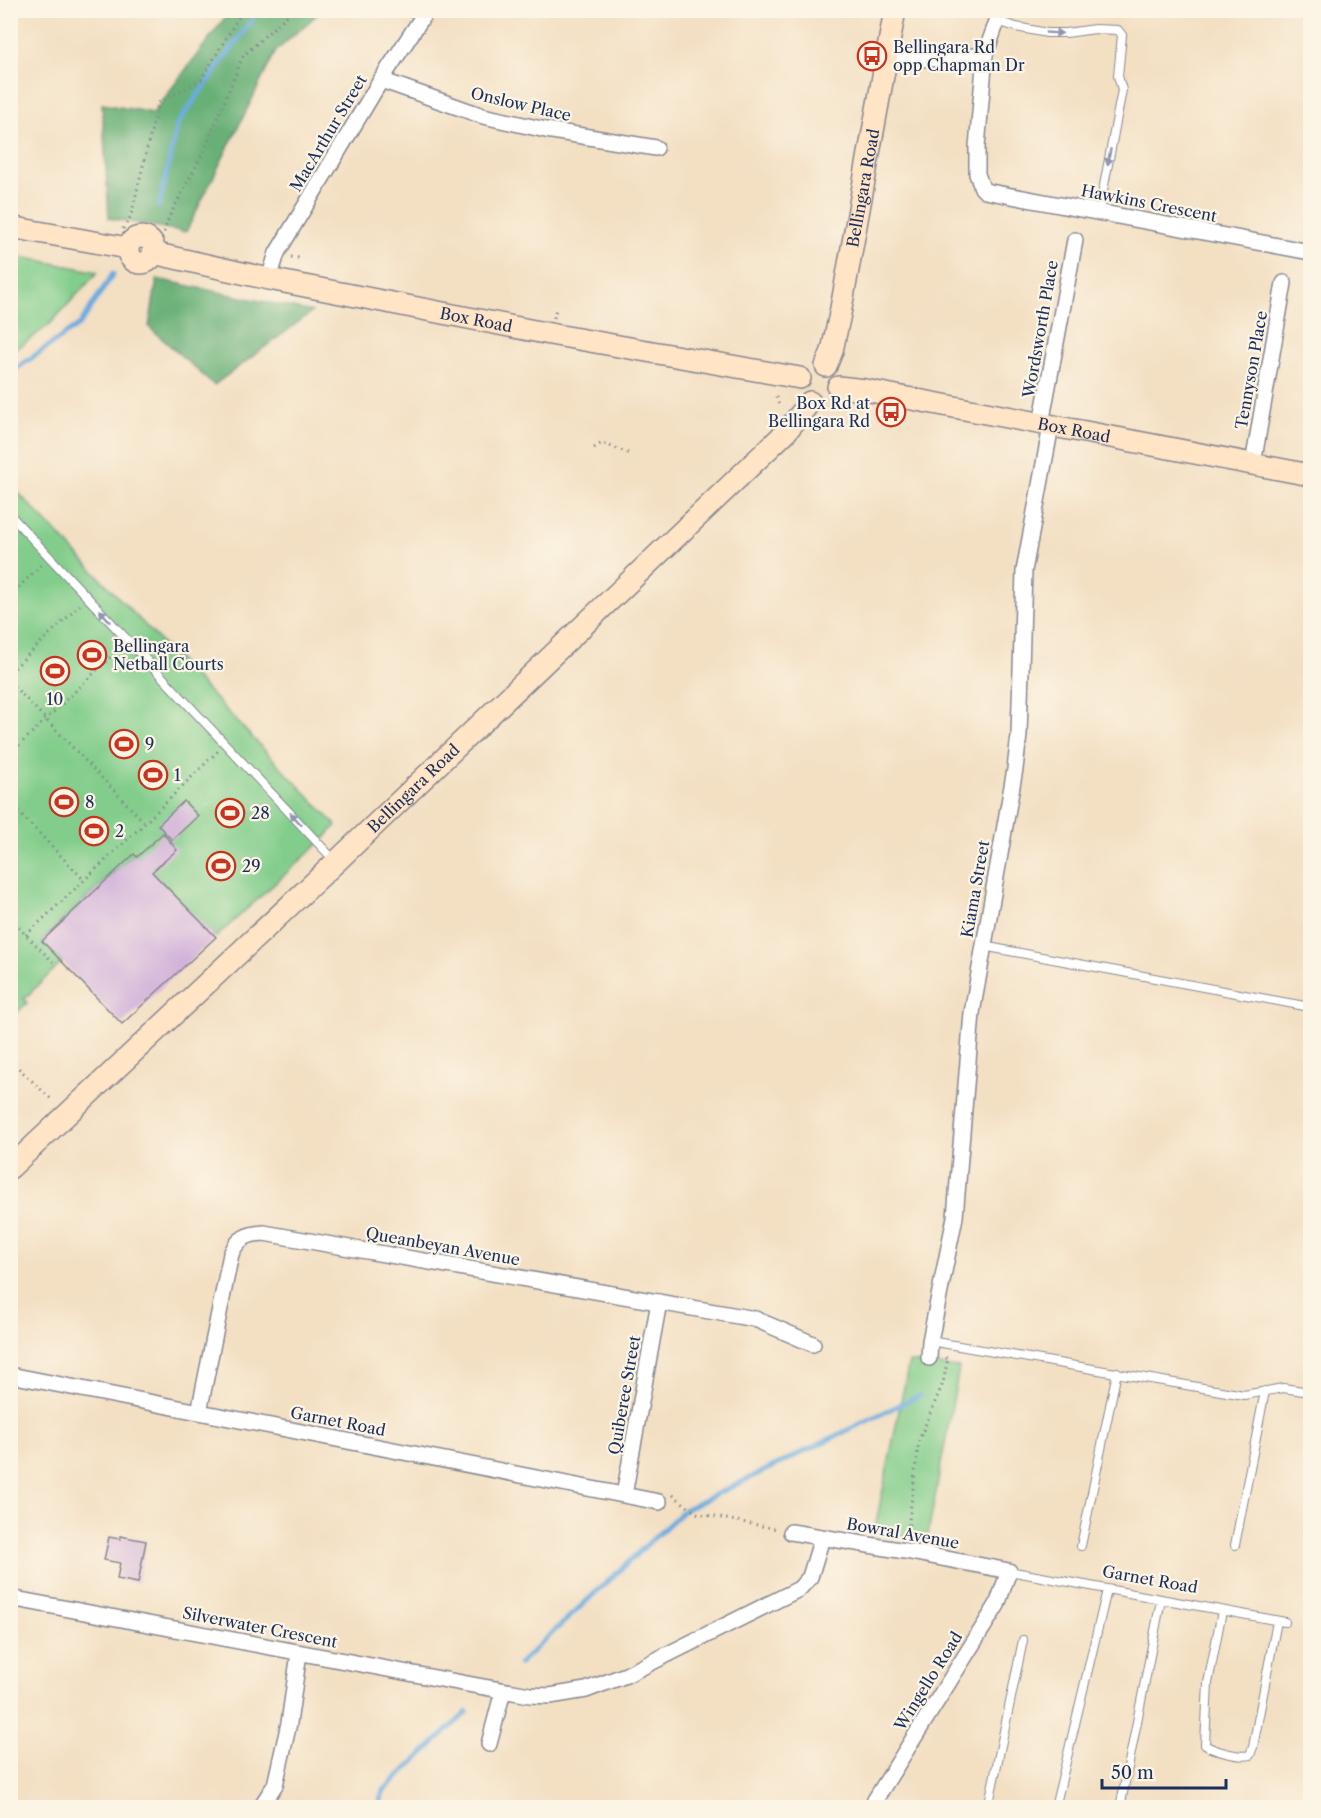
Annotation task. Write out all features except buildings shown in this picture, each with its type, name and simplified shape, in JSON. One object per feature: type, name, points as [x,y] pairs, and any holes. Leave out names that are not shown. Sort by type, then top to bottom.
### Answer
[{"type":"street","name":"MacArthur Street","points":[[269,279],[277,253],[381,80],[427,10]]},
{"type":"street","name":"Bellingara Road","points":[[826,366],[832,351],[840,314],[895,10]]},
{"type":"street","points":[[887,55],[930,60],[985,55],[999,16]]},
{"type":"street","name":"Hawkins Crescent","points":[[985,55],[976,154],[977,174],[982,188],[986,191],[1311,252]]},
{"type":"street","name":"Onslow Place","points":[[381,80],[483,116],[546,130],[656,148]]},
{"type":"street","name":"Box Road","points":[[10,226],[133,239],[143,237],[152,243],[155,254],[269,279],[550,334],[800,378]]},
{"type":"street","name":"Wordsworth Place","points":[[1046,425],[1075,240]]},
{"type":"street","name":"Tennyson Place","points":[[1253,464],[1284,283]]},
{"type":"street","points":[[826,366],[835,375],[838,387],[828,402],[822,404],[810,402],[805,399],[799,389],[800,378],[807,368],[826,366]]},
{"type":"street","name":"Box Road","points":[[838,387],[865,390],[1311,475]]},
{"type":"street","name":"Bellingara Road","points":[[10,1168],[336,862],[786,432],[810,402]]},
{"type":"street","name":"Kiama Street","points":[[929,1358],[930,1341],[955,1217],[968,1043],[1014,769],[1019,726],[1024,571],[1046,425]]},
{"type":"street","name":"Queanbeyan Avenue","points":[[199,1413],[231,1254],[240,1239],[254,1234],[276,1235],[755,1319],[813,1344]]},
{"type":"street","name":"Quiberee Street","points":[[624,1495],[659,1302]]},
{"type":"street","name":"Garnet Road","points":[[10,1375],[659,1502]]},
{"type":"street","name":"Bowral Avenue","points":[[790,1532],[1009,1571]]},
{"type":"street","name":"Silverwater Crescent","points":[[10,1598],[503,1691],[530,1695],[568,1694],[626,1676],[799,1589],[810,1577],[822,1538]]},
{"type":"street","name":"Wingello Road","points":[[870,1808],[997,1605],[1009,1571]]},
{"type":"street","points":[[260,1808],[274,1785],[288,1723],[299,1653]]},
{"type":"street","points":[[489,1743],[503,1691]]},
{"type":"lane","points":[[999,16],[1016,27],[1047,33],[1095,29],[1121,32],[1118,76],[1122,90],[1099,212]]},
{"type":"lane","points":[[10,515],[336,862]]},
{"type":"lane","points":[[983,946],[1311,1007]]},
{"type":"lane","points":[[930,1341],[1244,1395],[1283,1388],[1311,1392]]},
{"type":"lane","points":[[1081,1546],[1117,1372]]},
{"type":"lane","points":[[1235,1545],[1265,1391]]},
{"type":"lane","name":"Garnet Road","points":[[1009,1571],[1281,1621],[1253,1747],[1250,1755],[1244,1757],[1210,1749],[1205,1745],[1208,1683],[1222,1611]]},
{"type":"lane","points":[[1055,1808],[1107,1590]]},
{"type":"lane","points":[[1120,1808],[1161,1600]]},
{"type":"lane","points":[[988,1808],[1023,1640]]},
{"type":"path","points":[[126,238],[158,104],[201,80],[243,10]]},
{"type":"path","points":[[155,254],[169,218],[203,153],[243,56],[293,10]]},
{"type":"path","points":[[776,398],[780,408]]},
{"type":"path","points":[[594,448],[602,443],[628,453]]},
{"type":"path","points":[[10,596],[49,556]]},
{"type":"path","points":[[10,672],[88,598]]},
{"type":"path","points":[[10,754],[128,640]]},
{"type":"path","points":[[10,682],[145,823]]},
{"type":"path","points":[[26,935],[225,744]]},
{"type":"path","points":[[10,803],[84,880]]},
{"type":"path","points":[[10,919],[53,962]]},
{"type":"path","points":[[10,1060],[52,1100]]},
{"type":"path","points":[[905,1551],[919,1440],[943,1383],[948,1358],[929,1358]]},
{"type":"path","points":[[673,1494],[696,1513],[790,1532]]},
{"type":"green space","points":[[230,11],[321,11],[276,51],[186,232],[109,218],[102,104],[153,113]]},
{"type":"green space","points":[[11,255],[98,272],[49,325],[11,353]]},
{"type":"green space","points":[[157,279],[312,312],[214,385],[149,327]]},
{"type":"green space","name":"Bellingara Netball Courts","points":[[11,485],[336,825],[326,837],[216,937],[134,854],[42,940],[62,962],[24,999],[27,1003],[11,1018]]},
{"type":"green space","points":[[909,1362],[959,1368],[927,1540],[874,1533]]},
{"type":"waterway","points":[[159,206],[178,123],[259,10]]},
{"type":"waterway","points":[[10,373],[80,324],[113,274]]},
{"type":"waterway","points":[[519,1664],[684,1510],[920,1395]]},
{"type":"waterway","points":[[377,1808],[384,1790],[467,1712]]},
{"type":"place","name":"Bellingara Rd opp Chapman Dr","points":[[872,56]]},
{"type":"place","name":"Box Rd at Bellingara Rd","points":[[891,412]]},
{"type":"place","name":"Bellingara Netball Courts","points":[[92,655]]},
{"type":"place","name":"10","points":[[55,671]]},
{"type":"place","name":"9","points":[[124,744]]},
{"type":"place","name":"1","points":[[153,775]]},
{"type":"place","name":"8","points":[[64,802]]},
{"type":"place","name":"28","points":[[230,813]]},
{"type":"place","name":"2","points":[[94,831]]},
{"type":"place","name":"29","points":[[221,866]]}]
